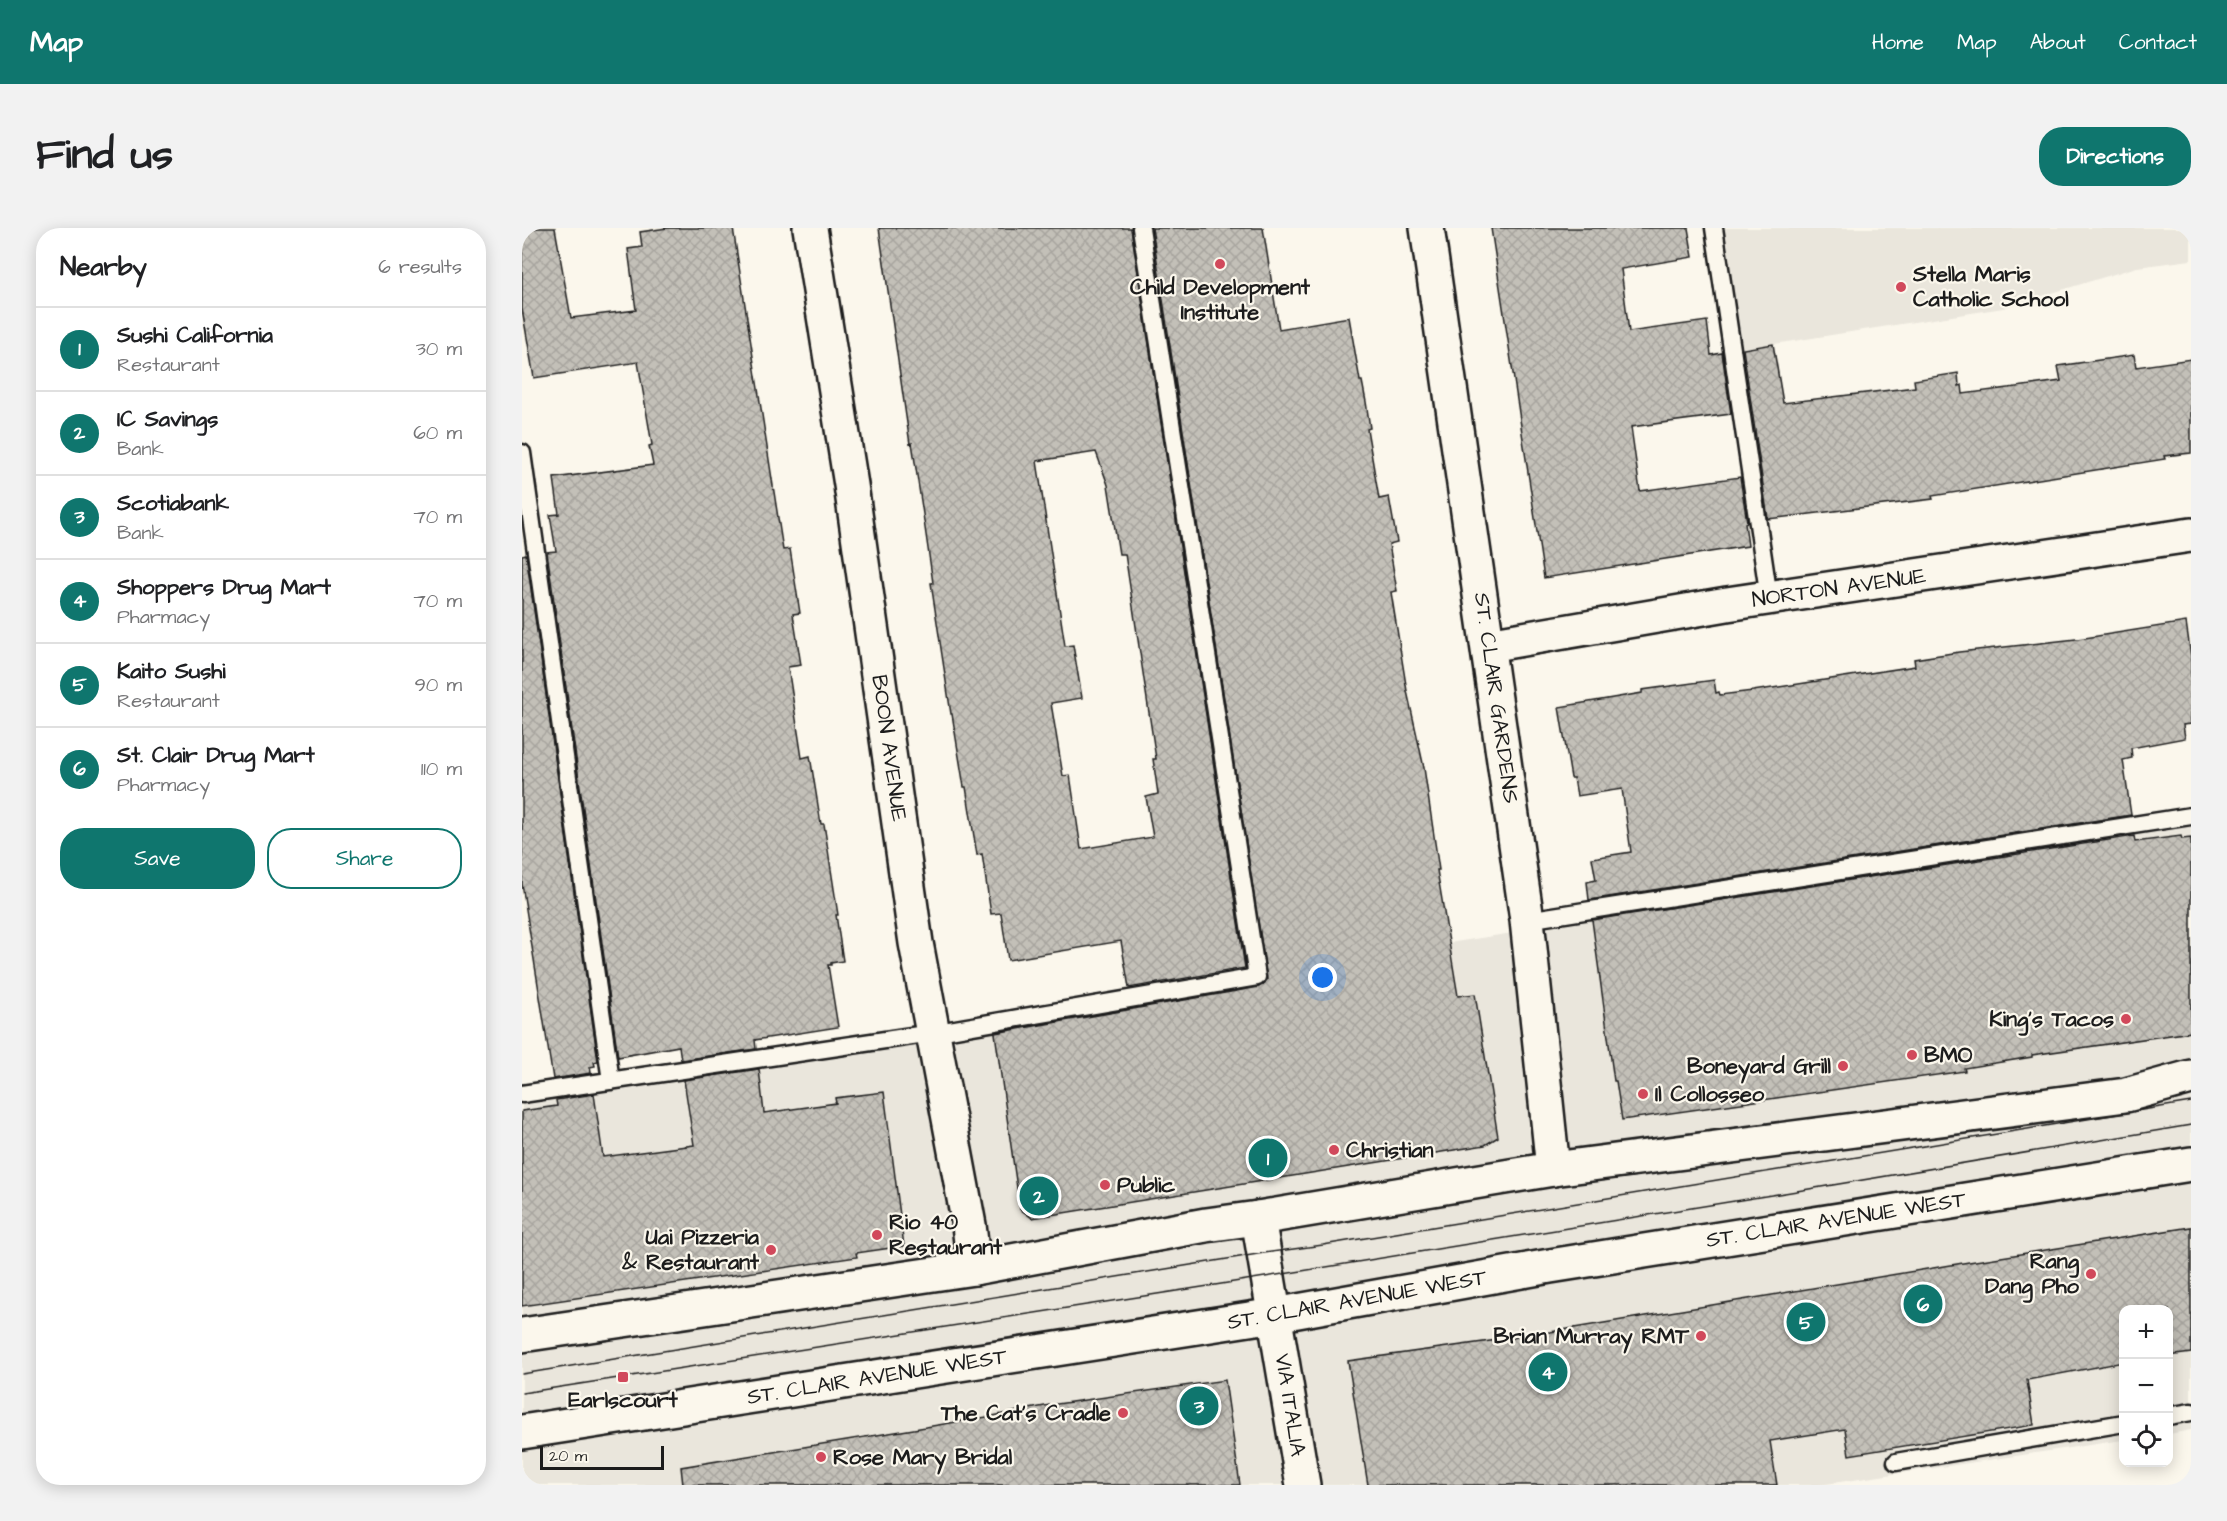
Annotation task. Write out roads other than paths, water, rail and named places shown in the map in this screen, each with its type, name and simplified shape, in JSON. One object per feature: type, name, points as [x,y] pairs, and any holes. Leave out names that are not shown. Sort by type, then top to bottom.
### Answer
[{"type":"main road","name":"BOON AVENUE","points":[[810,228],[851,485],[916,943],[969,1225],[974,1268]]},
{"type":"main road","name":"ST. CLAIR GARDENS","points":[[1427,228],[1527,920],[1553,1169]]},
{"type":"main road","name":"NORTON AVENUE","points":[[1488,645],[1769,598],[2191,535]]},
{"type":"main road","points":[[522,1335],[974,1268],[1206,1224],[1258,1218],[1553,1169],[2126,1095],[2191,1077]]},
{"type":"main road","name":"ST. CLAIR AVENUE WEST","points":[[522,1431],[1275,1315],[1550,1266],[2191,1164]]},
{"type":"main road","name":"VIA ITALIA","points":[[1258,1218],[1303,1485]]},
{"type":"lane","points":[[522,1094],[932,1033],[1257,977],[1141,228]]},
{"type":"lane","points":[[1714,228],[1769,598]]},
{"type":"lane","points":[[522,453],[611,1081]]},
{"type":"lane","points":[[1527,920],[2191,816]]},
{"type":"lane","points":[[2173,1415],[2191,1412]]},
{"type":"lane","points":[[1896,1462],[2119,1424]]},
{"type":"tram line","points":[[522,1374],[2191,1102]]},
{"type":"tram line","points":[[522,1393],[1215,1285],[2191,1125]]},
{"type":"place","name":"Child Development Institute","points":[[1220,264]]},
{"type":"place","name":"Stella Maris Catholic School","points":[[1901,287]]},
{"type":"place","name":"King's Tacos","points":[[2126,1019]]},
{"type":"place","name":"BMO","points":[[1912,1055]]},
{"type":"place","name":"Boneyard Grill","points":[[1843,1066]]},
{"type":"place","name":"Il Collosseo","points":[[1643,1094]]},
{"type":"place","name":"Christian","points":[[1334,1150]]},
{"type":"place","name":"Sushi California","points":[[1268,1158]]},
{"type":"place","name":"Public","points":[[1105,1185]]},
{"type":"place","name":"IC Savings","points":[[1039,1196]]},
{"type":"place","name":"Rio 40 Restaurant","points":[[877,1235]]},
{"type":"place","name":"Uai Pizzeria & Restaurant","points":[[771,1250]]},
{"type":"place","name":"Rang Dang Pho","points":[[2091,1274]]},
{"type":"place","name":"St. Clair Drug Mart","points":[[1923,1304]]},
{"type":"place","name":"Kaito Sushi","points":[[1806,1322]]},
{"type":"place","name":"Brian Murray RMT","points":[[1701,1336]]},
{"type":"place","name":"Shoppers Drug Mart","points":[[1548,1372]]},
{"type":"place","name":"Earlscourt","points":[[623,1377]]},
{"type":"place","name":"Scotiabank","points":[[1199,1406]]},
{"type":"place","name":"The Cat's Cradle","points":[[1123,1413]]},
{"type":"place","name":"Rose Mary Bridal","points":[[821,1457]]}]
